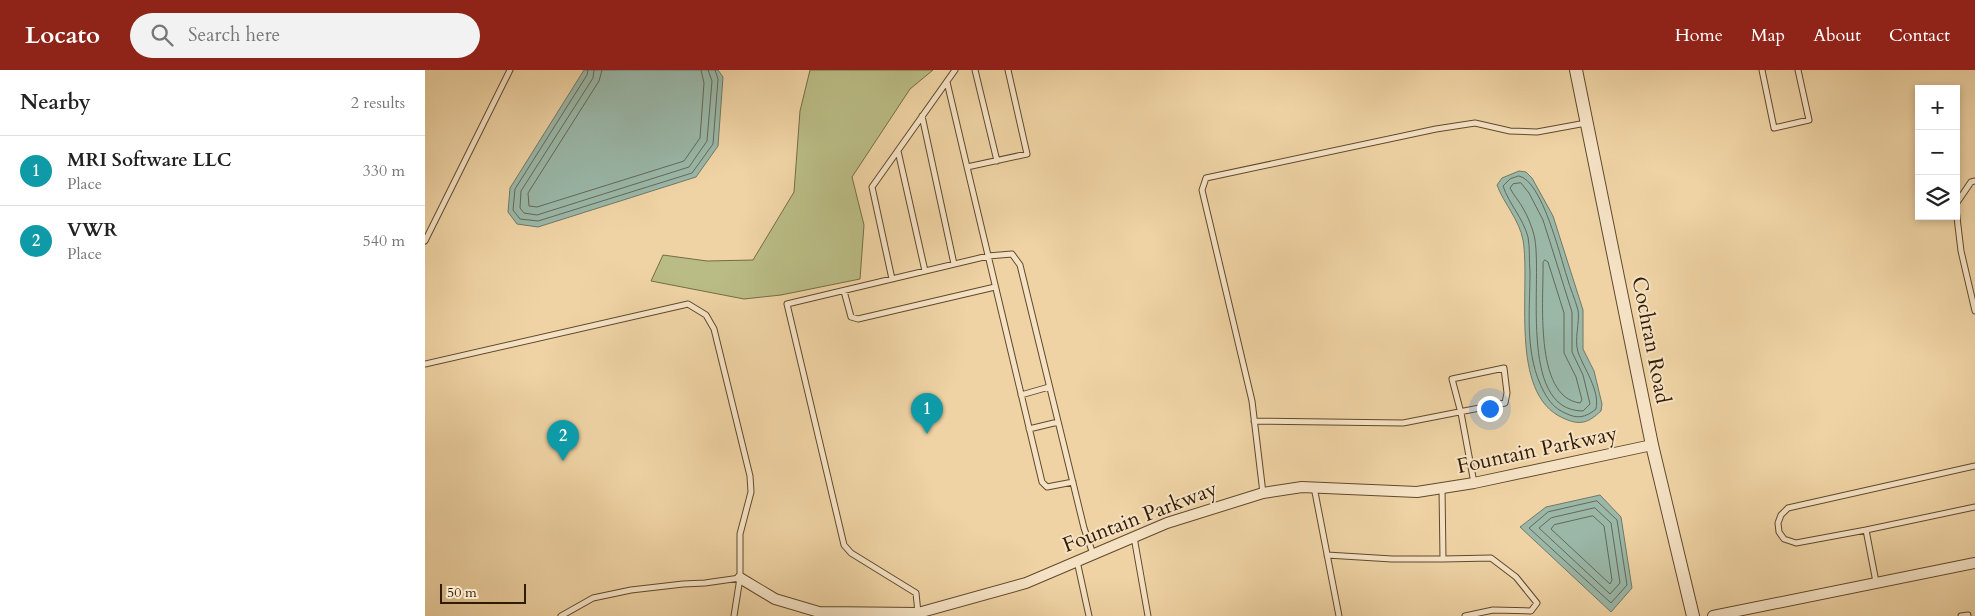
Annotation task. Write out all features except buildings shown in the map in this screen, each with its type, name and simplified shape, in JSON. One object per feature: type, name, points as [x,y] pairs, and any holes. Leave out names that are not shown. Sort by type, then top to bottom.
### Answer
[{"type":"street","name":"Cochran Road","points":[[1576,70],[1651,445],[1693,616]]},
{"type":"street","name":"Fountain Parkway","points":[[740,578],[775,599],[819,612],[918,614],[1025,583],[1167,522],[1263,493],[1302,487],[1417,492],[1474,483],[1651,445]]},
{"type":"street","points":[[1713,616],[1975,563]]},
{"type":"lane","points":[[425,241],[510,70]]},
{"type":"lane","points":[[892,279],[872,187],[955,70]]},
{"type":"lane","points":[[975,70],[997,161]]},
{"type":"lane","points":[[967,168],[1027,154],[1008,70]]},
{"type":"lane","points":[[1762,70],[1774,128],[1809,120],[1798,70]]},
{"type":"lane","points":[[947,82],[1042,482],[1047,487],[1073,482]]},
{"type":"lane","points":[[922,116],[954,264]]},
{"type":"lane","points":[[1263,493],[1252,401],[1202,190],[1206,178],[1475,122],[1510,131],[1537,132],[1587,123]]},
{"type":"lane","points":[[898,151],[925,271]]},
{"type":"lane","points":[[1960,198],[1971,182],[1975,181]]},
{"type":"lane","points":[[1957,220],[1961,251],[1975,311]]},
{"type":"lane","points":[[918,614],[916,592],[851,553],[844,545],[787,304],[988,256],[1012,254],[1020,265],[1049,387],[1093,554]]},
{"type":"lane","points":[[844,291],[851,317],[858,319],[995,287]]},
{"type":"lane","points":[[425,364],[688,304],[706,315],[714,329],[750,476],[751,492],[740,534],[740,578],[734,616]]},
{"type":"lane","points":[[1255,421],[1403,423],[1461,413],[1505,403],[1507,393],[1504,368],[1452,379],[1461,413],[1474,483]]},
{"type":"lane","points":[[1021,395],[1049,387]]},
{"type":"lane","points":[[1029,429],[1058,422]]},
{"type":"lane","points":[[1975,466],[1787,508],[1781,515],[1778,523],[1779,532],[1784,539],[1796,543],[1975,507]]},
{"type":"lane","points":[[1314,487],[1339,616]]},
{"type":"lane","points":[[1442,488],[1443,559]]},
{"type":"lane","points":[[1866,530],[1876,582]]},
{"type":"lane","points":[[1133,537],[1148,616]]},
{"type":"lane","points":[[1327,555],[1392,559],[1491,558],[1516,577],[1537,603],[1531,611],[1493,610],[1465,616]]},
{"type":"lane","points":[[1077,561],[1089,616]]},
{"type":"lane","points":[[561,616],[593,598],[639,589],[740,578]]},
{"type":"lane","points":[[1961,616],[1968,615]]},
{"type":"green space","points":[[810,70],[933,70],[910,89],[852,177],[864,225],[860,279],[781,295],[744,299],[651,281],[663,255],[707,261],[753,260],[794,192],[800,111]]},
{"type":"water","points":[[584,70],[718,70],[723,77],[718,146],[696,177],[538,227],[517,224],[508,212],[510,188]]},
{"type":"water","points":[[1519,171],[1526,172],[1532,178],[1553,216],[1583,310],[1583,349],[1594,371],[1602,404],[1601,411],[1588,421],[1574,422],[1563,418],[1546,405],[1535,387],[1528,364],[1525,338],[1525,260],[1523,240],[1515,218],[1497,185],[1502,178]]},
{"type":"water","points":[[1600,495],[1621,517],[1632,588],[1611,612],[1520,527],[1546,507]]},
{"type":"place","name":"MRI Software LLC","points":[[927,434]]},
{"type":"place","name":"VWR","points":[[563,461]]}]
